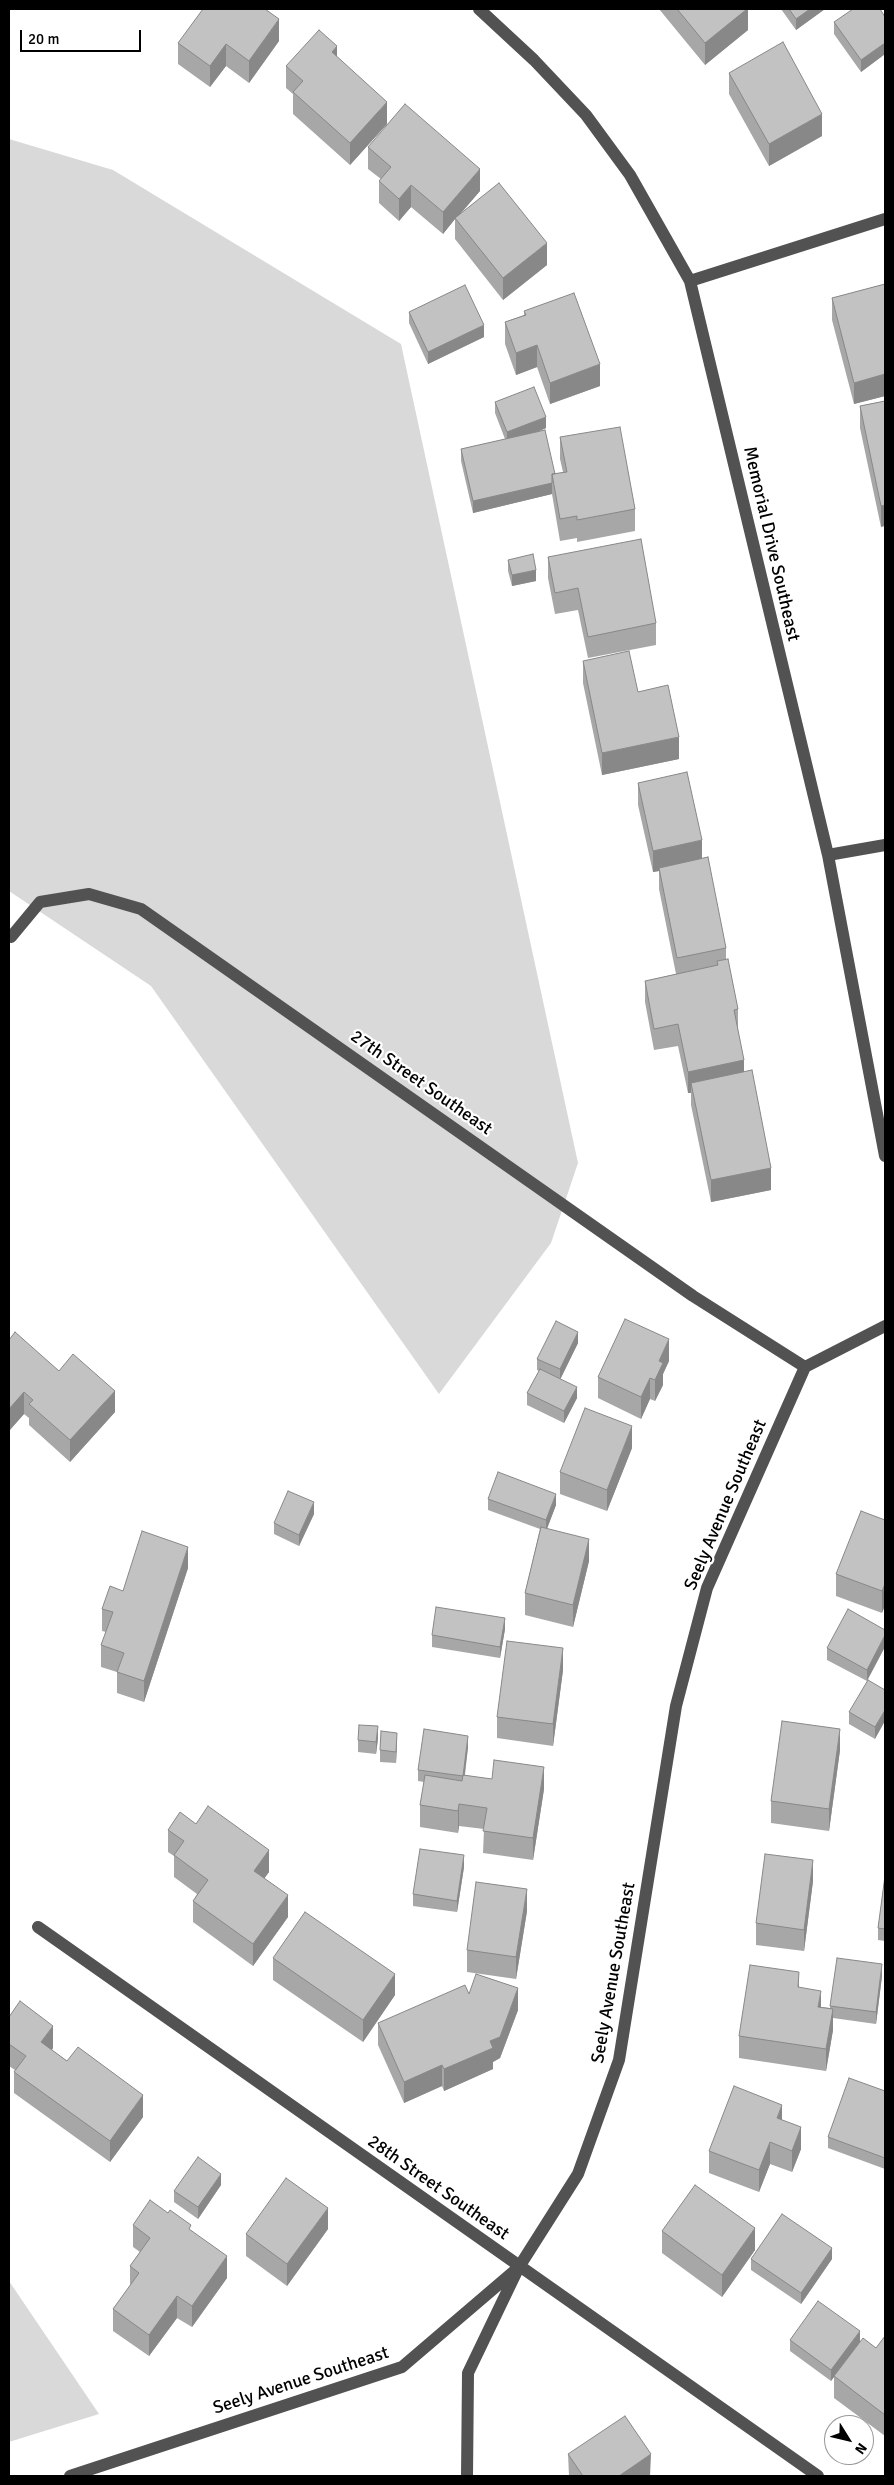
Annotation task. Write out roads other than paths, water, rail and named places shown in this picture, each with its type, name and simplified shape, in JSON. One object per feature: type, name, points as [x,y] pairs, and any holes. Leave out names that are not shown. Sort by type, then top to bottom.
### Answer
[{"type":"street","name":"Memorial Drive Southeast","points":[[479,9],[534,60],[586,115],[630,175],[690,281],[828,855],[885,1156]]},
{"type":"street","points":[[690,281],[885,219]]},
{"type":"street","points":[[828,855],[885,845]]},
{"type":"street","name":"27th Street Southeast","points":[[12,937],[40,902],[89,894],[141,909],[693,1296],[805,1367]]},
{"type":"street","points":[[805,1367],[885,1326]]},
{"type":"street","name":"Seely Avenue Southeast","points":[[70,2476],[402,2367],[519,2267],[578,2174],[619,2060],[676,1706],[702,1606],[707,1588],[805,1367]]},
{"type":"street","name":"28th Street Southeast","points":[[38,1927],[818,2476]]},
{"type":"street","points":[[467,2476],[468,2373],[519,2267]]}]
